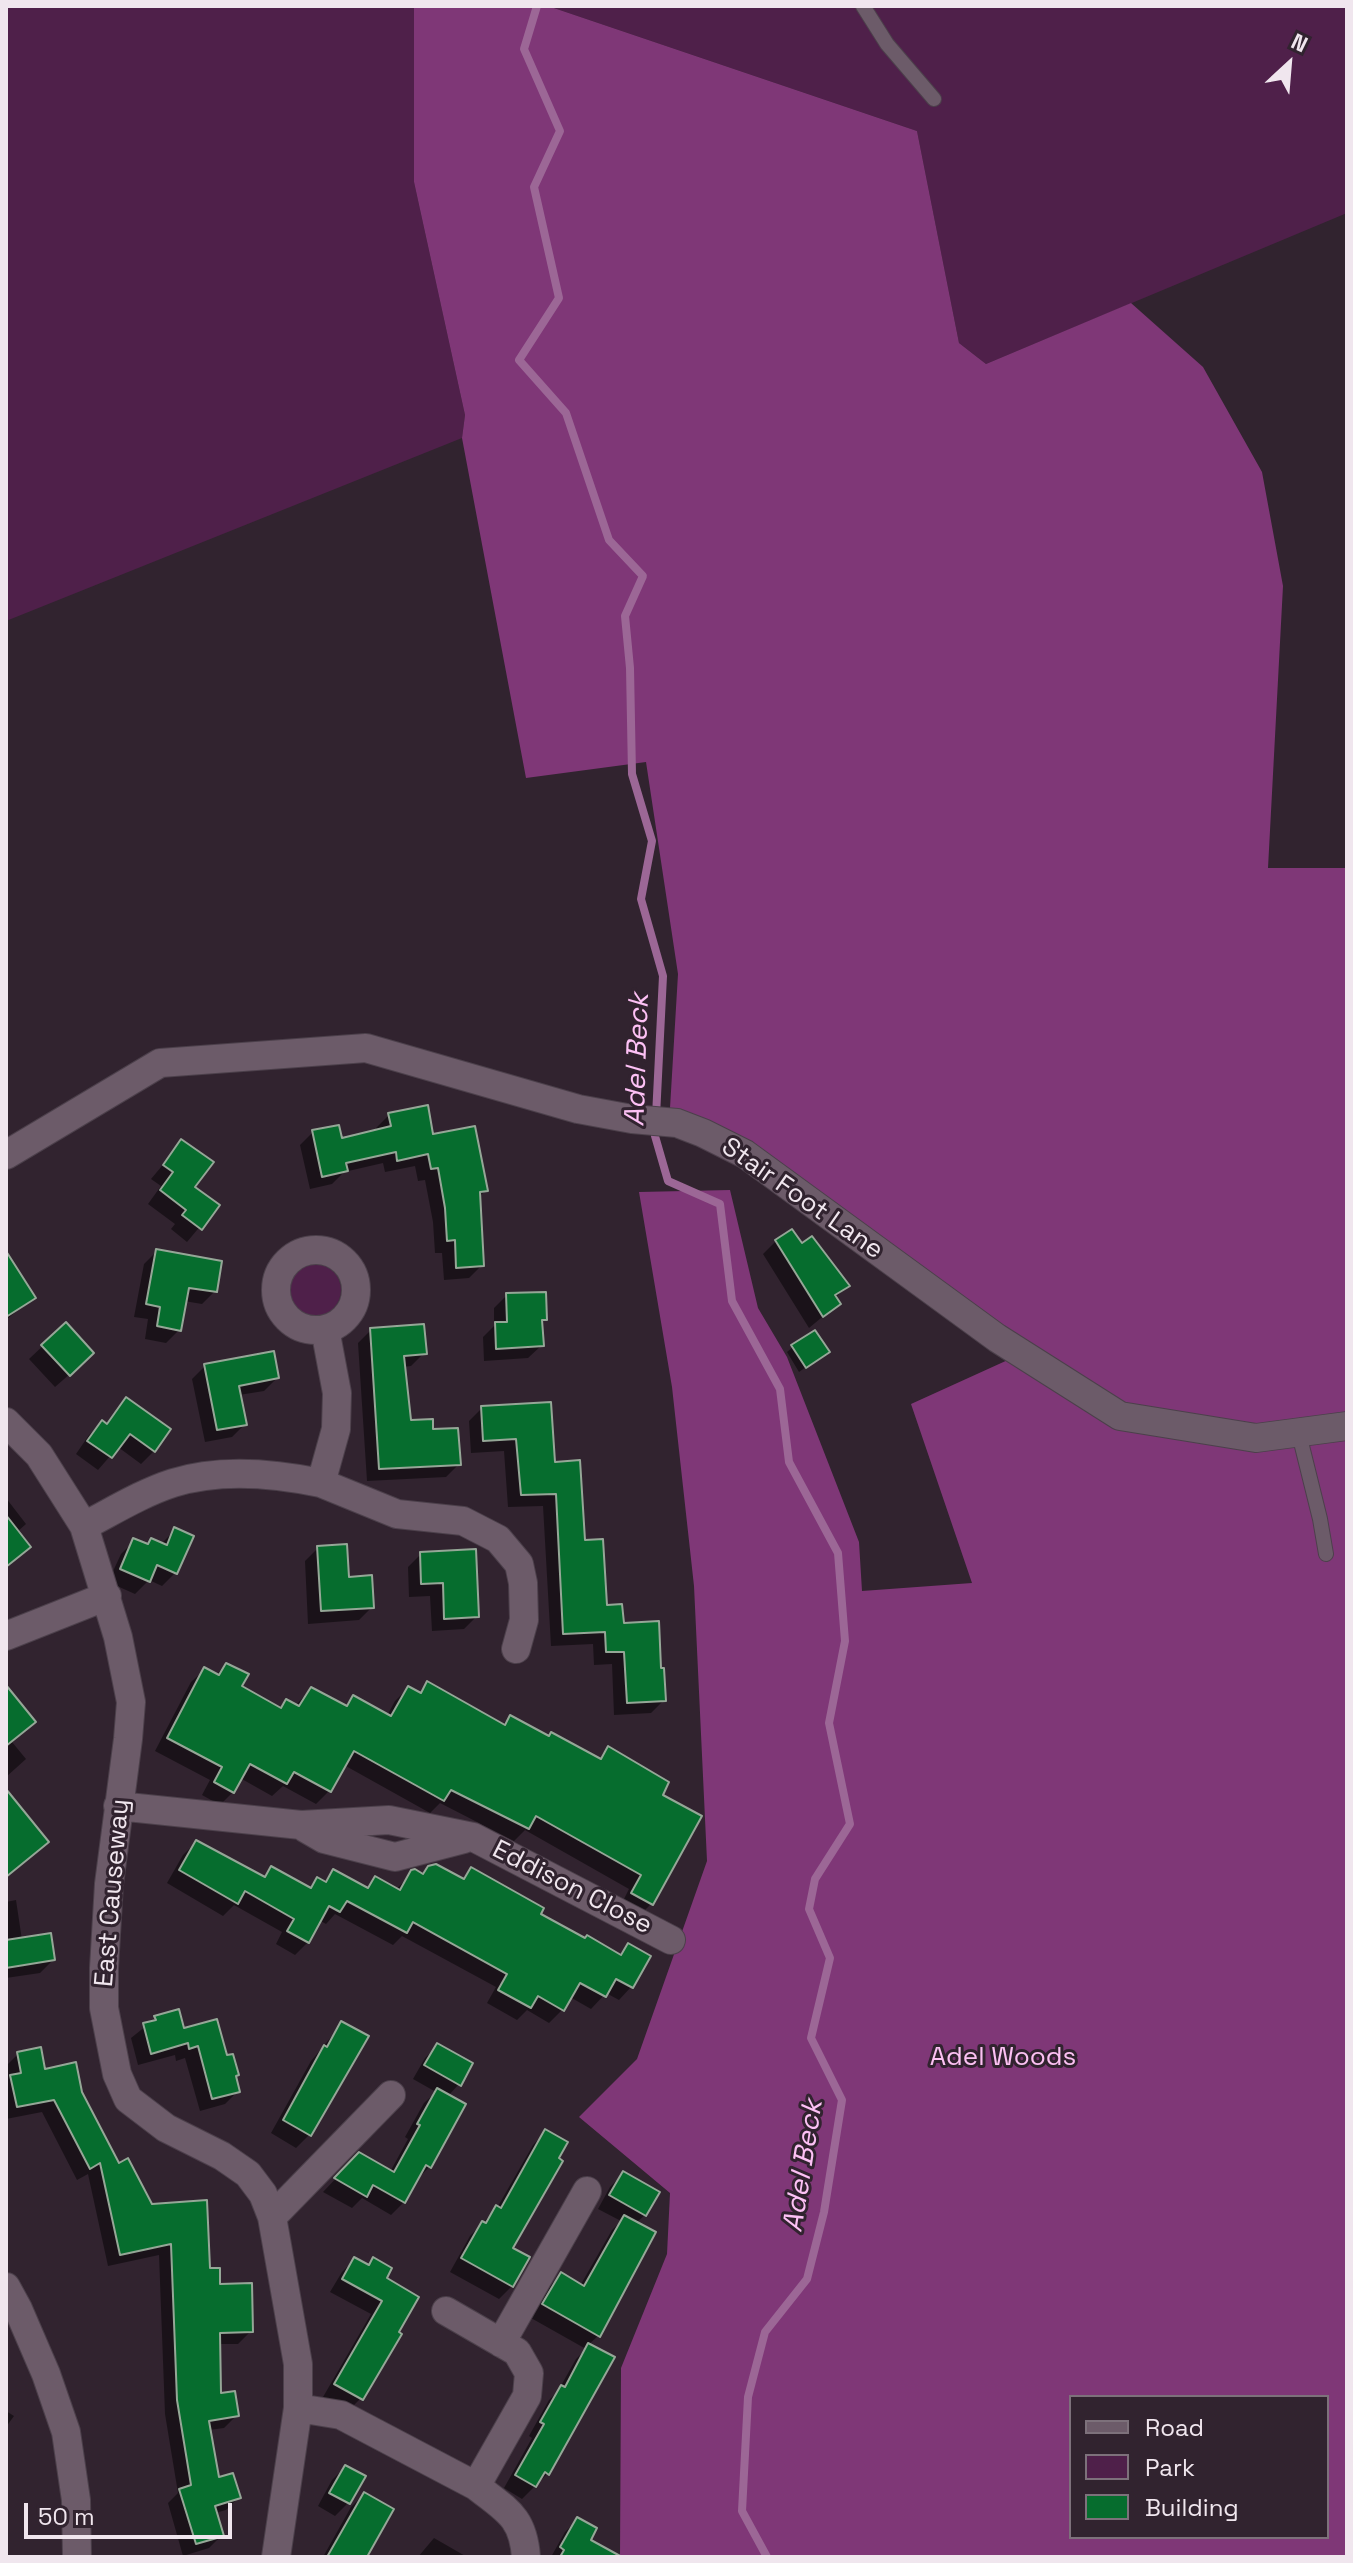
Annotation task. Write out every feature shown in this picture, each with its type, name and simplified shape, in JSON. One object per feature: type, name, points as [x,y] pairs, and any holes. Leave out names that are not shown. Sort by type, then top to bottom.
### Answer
[{"type":"street","name":"Stair Foot Lane","points":[[6,1155],[160,1063],[366,1048],[578,1109],[677,1123],[703,1133],[745,1154],[997,1338],[1120,1416],[1256,1438],[1347,1426]]},
{"type":"street","points":[[321,1483],[336,1429],[337,1393],[325,1329]]},
{"type":"street","name":"East Causeway","points":[[6,1422],[39,1455],[84,1526],[107,1596],[131,1702],[109,1884],[104,1968],[104,2008],[117,2074],[128,2099],[166,2128],[222,2156],[248,2174],[263,2194],[272,2217],[298,2364],[298,2408],[276,2557]]},
{"type":"street","points":[[84,1526],[174,1483],[215,1475],[253,1474],[321,1483],[397,1514],[463,1521],[498,1539],[519,1564],[524,1620],[516,1649]]},
{"type":"street","points":[[6,1636],[107,1596]]},
{"type":"street","name":"Eddison Close","points":[[118,1806],[301,1825],[389,1820],[473,1837],[671,1940]]},
{"type":"street","points":[[272,2217],[391,2095]]},
{"type":"street","points":[[501,2343],[587,2191]]},
{"type":"street","points":[[6,2287],[46,2374],[66,2432],[76,2500],[77,2557]]},
{"type":"street","points":[[446,2311],[517,2352],[529,2373],[527,2396],[476,2486]]},
{"type":"street","points":[[298,2408],[341,2415],[476,2486],[510,2514],[524,2534],[526,2557]]},
{"type":"lane","points":[[863,6],[887,44],[934,99]]},
{"type":"lane","points":[[1299,1434],[1326,1554]]},
{"type":"green space","points":[[6,6],[414,6],[414,182],[465,415],[462,438],[6,621]]},
{"type":"green space","name":"Adel Woods","points":[[414,6],[548,6],[917,131],[959,343],[986,364],[1131,303],[1203,367],[1262,472],[1283,586],[1268,868],[1347,868],[1347,2557],[620,2557],[621,2368],[667,2254],[670,2193],[579,2117],[637,2059],[707,1861],[694,1586],[672,1387],[639,1192],[730,1190],[758,1308],[787,1357],[859,1542],[862,1591],[972,1583],[911,1404],[1032,1349],[768,1157],[670,1108],[678,974],[646,762],[526,778],[462,438],[465,415],[414,182]]},
{"type":"green space","points":[[548,6],[1347,6],[1347,213],[986,364],[959,343],[917,131]]},
{"type":"green space","points":[[315,1264],[333,1272],[341,1290],[333,1308],[315,1316],[297,1308],[289,1290],[297,1272]]},
{"type":"building","points":[[428,1105],[433,1134],[475,1126],[488,1191],[480,1192],[484,1266],[456,1268],[455,1240],[447,1241],[438,1168],[431,1169],[428,1154],[397,1161],[396,1152],[346,1163],[348,1171],[322,1177],[312,1130],[339,1125],[342,1138],[391,1126],[388,1113]]},
{"type":"building","points":[[181,1139],[214,1162],[195,1187],[220,1205],[202,1230],[182,1215],[186,1210],[160,1190],[173,1172],[163,1165]]},
{"type":"building","points":[[792,1229],[802,1243],[812,1236],[850,1286],[835,1295],[841,1304],[823,1317],[775,1240]]},
{"type":"building","points":[[156,1249],[222,1261],[217,1292],[189,1288],[181,1331],[157,1326],[160,1307],[146,1304]]},
{"type":"building","points":[[6,1251],[36,1298],[6,1317]]},
{"type":"building","points":[[546,1292],[547,1320],[542,1320],[544,1346],[496,1349],[495,1322],[507,1322],[506,1293]]},
{"type":"building","points":[[66,1322],[94,1353],[70,1376],[41,1345]]},
{"type":"building","points":[[424,1324],[427,1354],[404,1356],[411,1420],[433,1419],[433,1429],[458,1428],[461,1465],[379,1469],[370,1328]]},
{"type":"building","points":[[815,1330],[830,1352],[806,1368],[791,1345]]},
{"type":"building","points":[[274,1351],[279,1378],[239,1386],[247,1425],[217,1430],[204,1364]]},
{"type":"building","points":[[126,1397],[171,1429],[155,1452],[130,1434],[112,1458],[87,1441],[102,1420],[107,1424]]},
{"type":"building","points":[[551,1402],[555,1462],[580,1460],[585,1540],[603,1539],[607,1605],[622,1604],[624,1623],[659,1621],[666,1701],[627,1703],[624,1652],[606,1652],[605,1632],[563,1634],[556,1494],[521,1495],[516,1439],[483,1441],[481,1406]]},
{"type":"building","points":[[6,1515],[31,1547],[6,1567]]},
{"type":"building","points":[[174,1527],[194,1536],[177,1574],[157,1565],[150,1582],[120,1569],[133,1538],[148,1544],[151,1538],[167,1545]]},
{"type":"building","points":[[347,1544],[349,1577],[372,1575],[374,1608],[321,1611],[317,1546]]},
{"type":"building","points":[[476,1549],[479,1617],[444,1619],[443,1583],[421,1584],[420,1552]]},
{"type":"building","points":[[226,1663],[249,1674],[242,1686],[281,1708],[286,1699],[299,1706],[311,1687],[347,1706],[353,1695],[391,1716],[408,1686],[421,1693],[427,1681],[505,1725],[510,1715],[549,1736],[551,1732],[601,1759],[608,1746],[669,1782],[663,1795],[702,1816],[653,1905],[631,1893],[641,1875],[536,1816],[529,1829],[451,1790],[444,1801],[354,1751],[331,1792],[294,1772],[287,1784],[250,1764],[234,1793],[214,1782],[222,1767],[167,1738],[204,1667],[219,1675]]},
{"type":"building","points":[[6,1685],[36,1722],[6,1746]]},
{"type":"building","points":[[6,1789],[49,1842],[6,1877]]},
{"type":"building","points":[[196,1840],[265,1877],[271,1866],[311,1888],[317,1877],[326,1882],[333,1869],[368,1888],[375,1876],[400,1890],[411,1870],[423,1874],[428,1866],[436,1864],[464,1879],[471,1867],[544,1908],[541,1914],[585,1938],[587,1935],[621,1955],[628,1943],[651,1956],[633,1988],[616,1979],[606,1997],[580,1983],[564,2011],[538,1996],[531,2008],[498,1990],[507,1974],[413,1922],[407,1933],[347,1901],[340,1912],[329,1906],[309,1943],[287,1931],[294,1919],[245,1891],[238,1904],[179,1870]]},
{"type":"building","points":[[51,1933],[55,1960],[6,1968],[6,1940]]},
{"type":"building","points":[[179,2009],[184,2028],[217,2019],[227,2055],[233,2054],[240,2092],[212,2099],[198,2046],[189,2049],[188,2043],[151,2054],[143,2023],[156,2020],[154,2016]]},
{"type":"building","points":[[341,2021],[369,2036],[311,2136],[283,2120],[324,2045],[327,2047]]},
{"type":"building","points":[[437,2043],[473,2063],[461,2086],[424,2065]]},
{"type":"building","points":[[41,2047],[45,2069],[76,2062],[82,2092],[119,2163],[128,2158],[152,2204],[207,2200],[210,2268],[220,2268],[220,2284],[252,2283],[253,2332],[220,2333],[221,2393],[235,2391],[239,2416],[209,2421],[219,2477],[233,2473],[241,2498],[215,2506],[224,2536],[196,2544],[179,2489],[191,2485],[177,2400],[171,2244],[120,2255],[100,2163],[90,2169],[54,2100],[17,2107],[10,2075],[21,2073],[17,2052]]},
{"type":"building","points":[[437,2088],[466,2104],[431,2168],[426,2165],[405,2203],[373,2185],[367,2197],[334,2178],[359,2152],[394,2172]]},
{"type":"building","points":[[545,2129],[568,2142],[559,2158],[563,2161],[513,2248],[530,2257],[513,2287],[461,2258],[482,2221],[486,2223],[496,2205],[501,2208]]},
{"type":"building","points":[[623,2171],[660,2192],[646,2216],[609,2195]]},
{"type":"building","points":[[624,2215],[656,2232],[600,2337],[542,2304],[561,2272],[584,2286]]},
{"type":"building","points":[[354,2257],[369,2265],[373,2257],[392,2268],[387,2278],[419,2297],[399,2332],[402,2334],[363,2400],[334,2384],[382,2301],[342,2279]]},
{"type":"building","points":[[588,2343],[615,2357],[549,2475],[545,2472],[536,2487],[515,2475],[544,2424],[540,2422],[561,2385],[565,2387]]},
{"type":"building","points":[[345,2465],[366,2476],[350,2504],[329,2493]]},
{"type":"building","points":[[364,2492],[394,2509],[367,2557],[327,2557]]},
{"type":"building","points":[[577,2517],[597,2528],[591,2540],[622,2557],[560,2557],[564,2550],[560,2547]]},
{"type":"waterway","name":"Adel Beck","points":[[537,6],[524,49],[560,131],[534,187],[559,298],[519,360],[566,413],[609,540],[643,576],[625,616],[630,668],[632,774],[652,841],[641,899],[663,976],[655,1136],[668,1181],[720,1204],[732,1301],[780,1389],[789,1462],[838,1553],[845,1641],[829,1723],[850,1824],[815,1879],[809,1909],[830,1958],[811,2038],[842,2100],[824,2212],[807,2279],[765,2332],[748,2397],[742,2511],[767,2557]]}]
